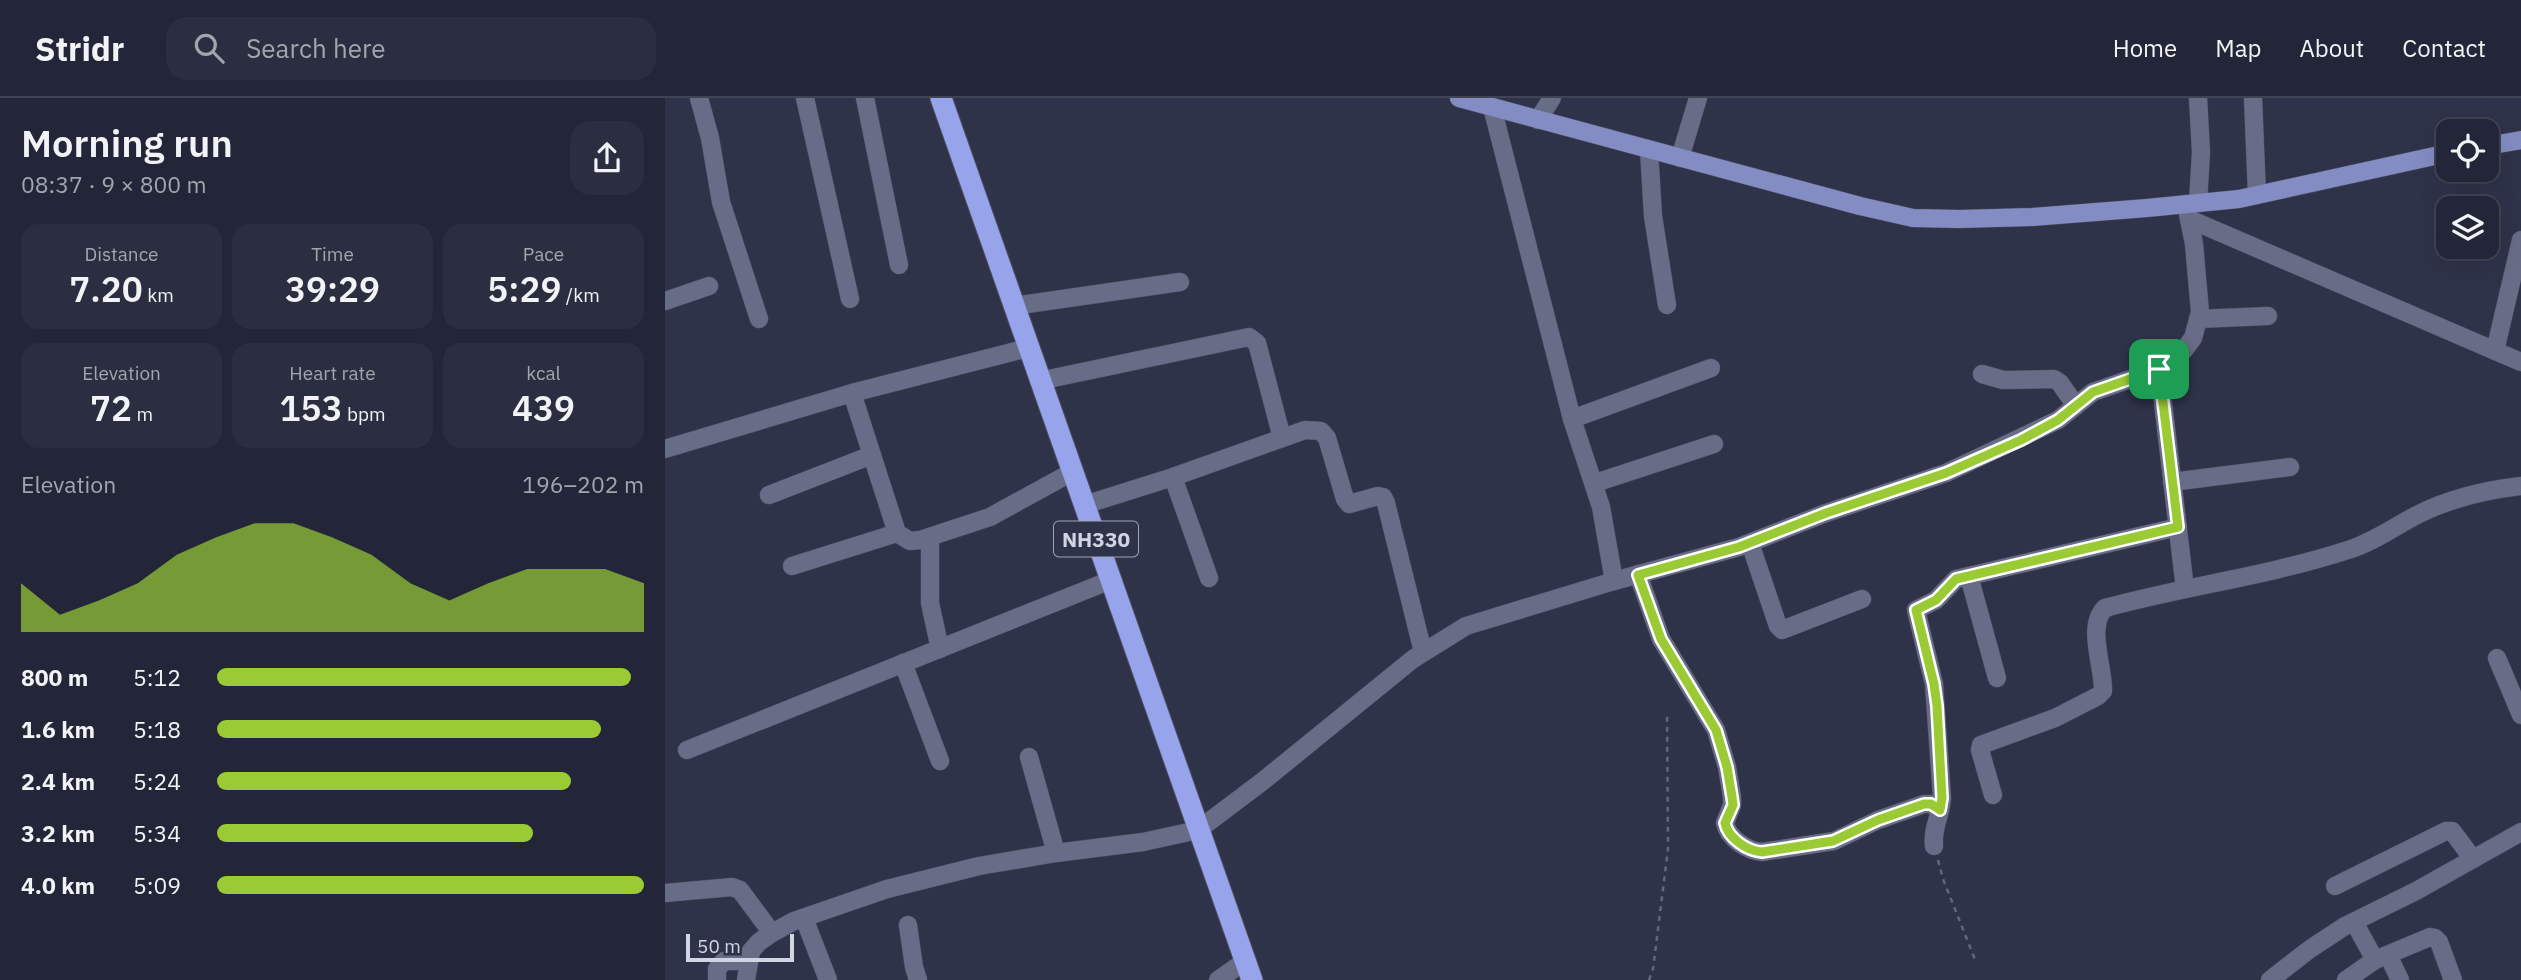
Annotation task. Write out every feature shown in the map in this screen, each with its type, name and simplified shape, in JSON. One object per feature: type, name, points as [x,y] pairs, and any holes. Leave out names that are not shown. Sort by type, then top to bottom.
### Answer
[{"type":"highway","name":"NH330","points":[[941,98],[1249,971]]},
{"type":"main road","points":[[1459,98],[1487,103],[1538,120],[1649,150],[1913,218],[2032,217],[2191,209],[2436,156]]},
{"type":"main road","points":[[2499,144],[2521,140]]},
{"type":"street","points":[[699,98],[709,131],[720,202],[759,319]]},
{"type":"street","points":[[805,98],[850,299]]},
{"type":"street","points":[[865,98],[899,265]]},
{"type":"street","points":[[1538,120],[1552,98]]},
{"type":"street","points":[[1680,158],[1698,98]]},
{"type":"street","points":[[746,980],[751,951],[759,942],[787,925],[887,889],[979,866],[1143,842],[1198,830],[1423,652],[1466,626],[1750,542],[1826,513],[1946,473],[2021,440],[2058,420],[2093,392],[2159,369],[2184,350],[2193,338],[2200,312],[2191,209],[2201,152],[2198,98]]},
{"type":"street","points":[[2253,98],[2257,195]]},
{"type":"street","points":[[1487,103],[1571,419],[1595,483],[1614,581]]},
{"type":"street","points":[[1649,150],[1653,216],[1667,305]]},
{"type":"street","points":[[2191,209],[2521,362]]},
{"type":"street","points":[[2495,351],[2516,283],[2521,240]]},
{"type":"street","points":[[1013,306],[1180,282]]},
{"type":"street","points":[[665,301],[709,286]]},
{"type":"street","points":[[2198,319],[2268,316]]},
{"type":"street","points":[[1039,381],[1249,337],[1257,343],[1282,438]]},
{"type":"street","points":[[665,449],[852,393],[1028,348]]},
{"type":"street","points":[[1571,419],[1711,368]]},
{"type":"street","points":[[2159,369],[2185,589]]},
{"type":"street","points":[[1982,374],[2003,380],[2054,379],[2076,406]]},
{"type":"street","points":[[852,393],[897,533],[910,541],[990,517],[1072,472]]},
{"type":"street","points":[[1084,505],[1305,430],[1321,431],[1327,438],[1345,499],[1349,504],[1378,496],[1383,498],[1423,652]]},
{"type":"street","points":[[1595,483],[1714,444]]},
{"type":"street","points":[[769,495],[872,455]]},
{"type":"street","points":[[2172,482],[2290,467]]},
{"type":"street","points":[[1173,477],[1209,578]]},
{"type":"street","points":[[1993,795],[1980,750],[1981,745],[2055,718],[2103,691],[2096,641],[2101,612],[2105,608],[2157,593],[2216,584],[2349,550],[2381,537],[2419,514],[2450,502],[2521,486]]},
{"type":"street","points":[[1934,846],[1934,827],[1942,798],[1937,706],[1916,610],[1936,600],[1956,579],[2178,527]]},
{"type":"street","points":[[792,566],[897,533]]},
{"type":"street","points":[[930,537],[930,603],[940,649]]},
{"type":"street","points":[[1750,542],[1778,626],[1782,630],[1862,599]]},
{"type":"street","points":[[1638,575],[1661,639],[1716,730],[1727,767],[1732,797],[1733,805],[1725,823],[1730,836],[1755,852],[1762,852],[1833,841],[1878,820],[1924,804],[1931,804],[1940,810]]},
{"type":"street","points":[[1969,576],[1997,678]]},
{"type":"street","points":[[687,751],[1111,580]]},
{"type":"street","points":[[2497,658],[2521,715]]},
{"type":"street","points":[[903,663],[940,761]]},
{"type":"street","points":[[1029,757],[1056,853]]},
{"type":"street","points":[[2335,886],[2446,831],[2452,831],[2456,835],[2473,859]]},
{"type":"street","points":[[2270,980],[2310,949],[2354,922],[2416,891],[2521,832]]},
{"type":"street","points":[[665,893],[732,887],[740,890],[787,925],[828,980]]},
{"type":"street","points":[[2354,922],[2400,980]]},
{"type":"street","points":[[908,925],[918,980]]},
{"type":"street","points":[[2355,977],[2381,957],[2430,937],[2439,942],[2453,980]]},
{"type":"street","points":[[717,980],[717,969],[724,961],[748,961]]},
{"type":"street","points":[[1218,980],[1249,971]]},
{"type":"path","points":[[1649,980],[1653,969],[1668,849],[1667,714]]},
{"type":"path","points":[[1934,846],[1943,879],[1976,962]]},
{"type":"route","points":[[2159,369],[2178,527],[1956,579],[1936,600],[1916,610],[1937,706],[1942,798],[1940,810],[1931,804],[1924,804],[1878,820],[1833,841],[1762,852],[1755,852],[1730,836],[1725,823],[1733,805],[1732,797],[1727,767],[1713,720],[1661,639],[1638,575],[1739,547],[1826,513],[1946,473],[2021,440],[2058,420],[2093,392],[2159,369]]}]
